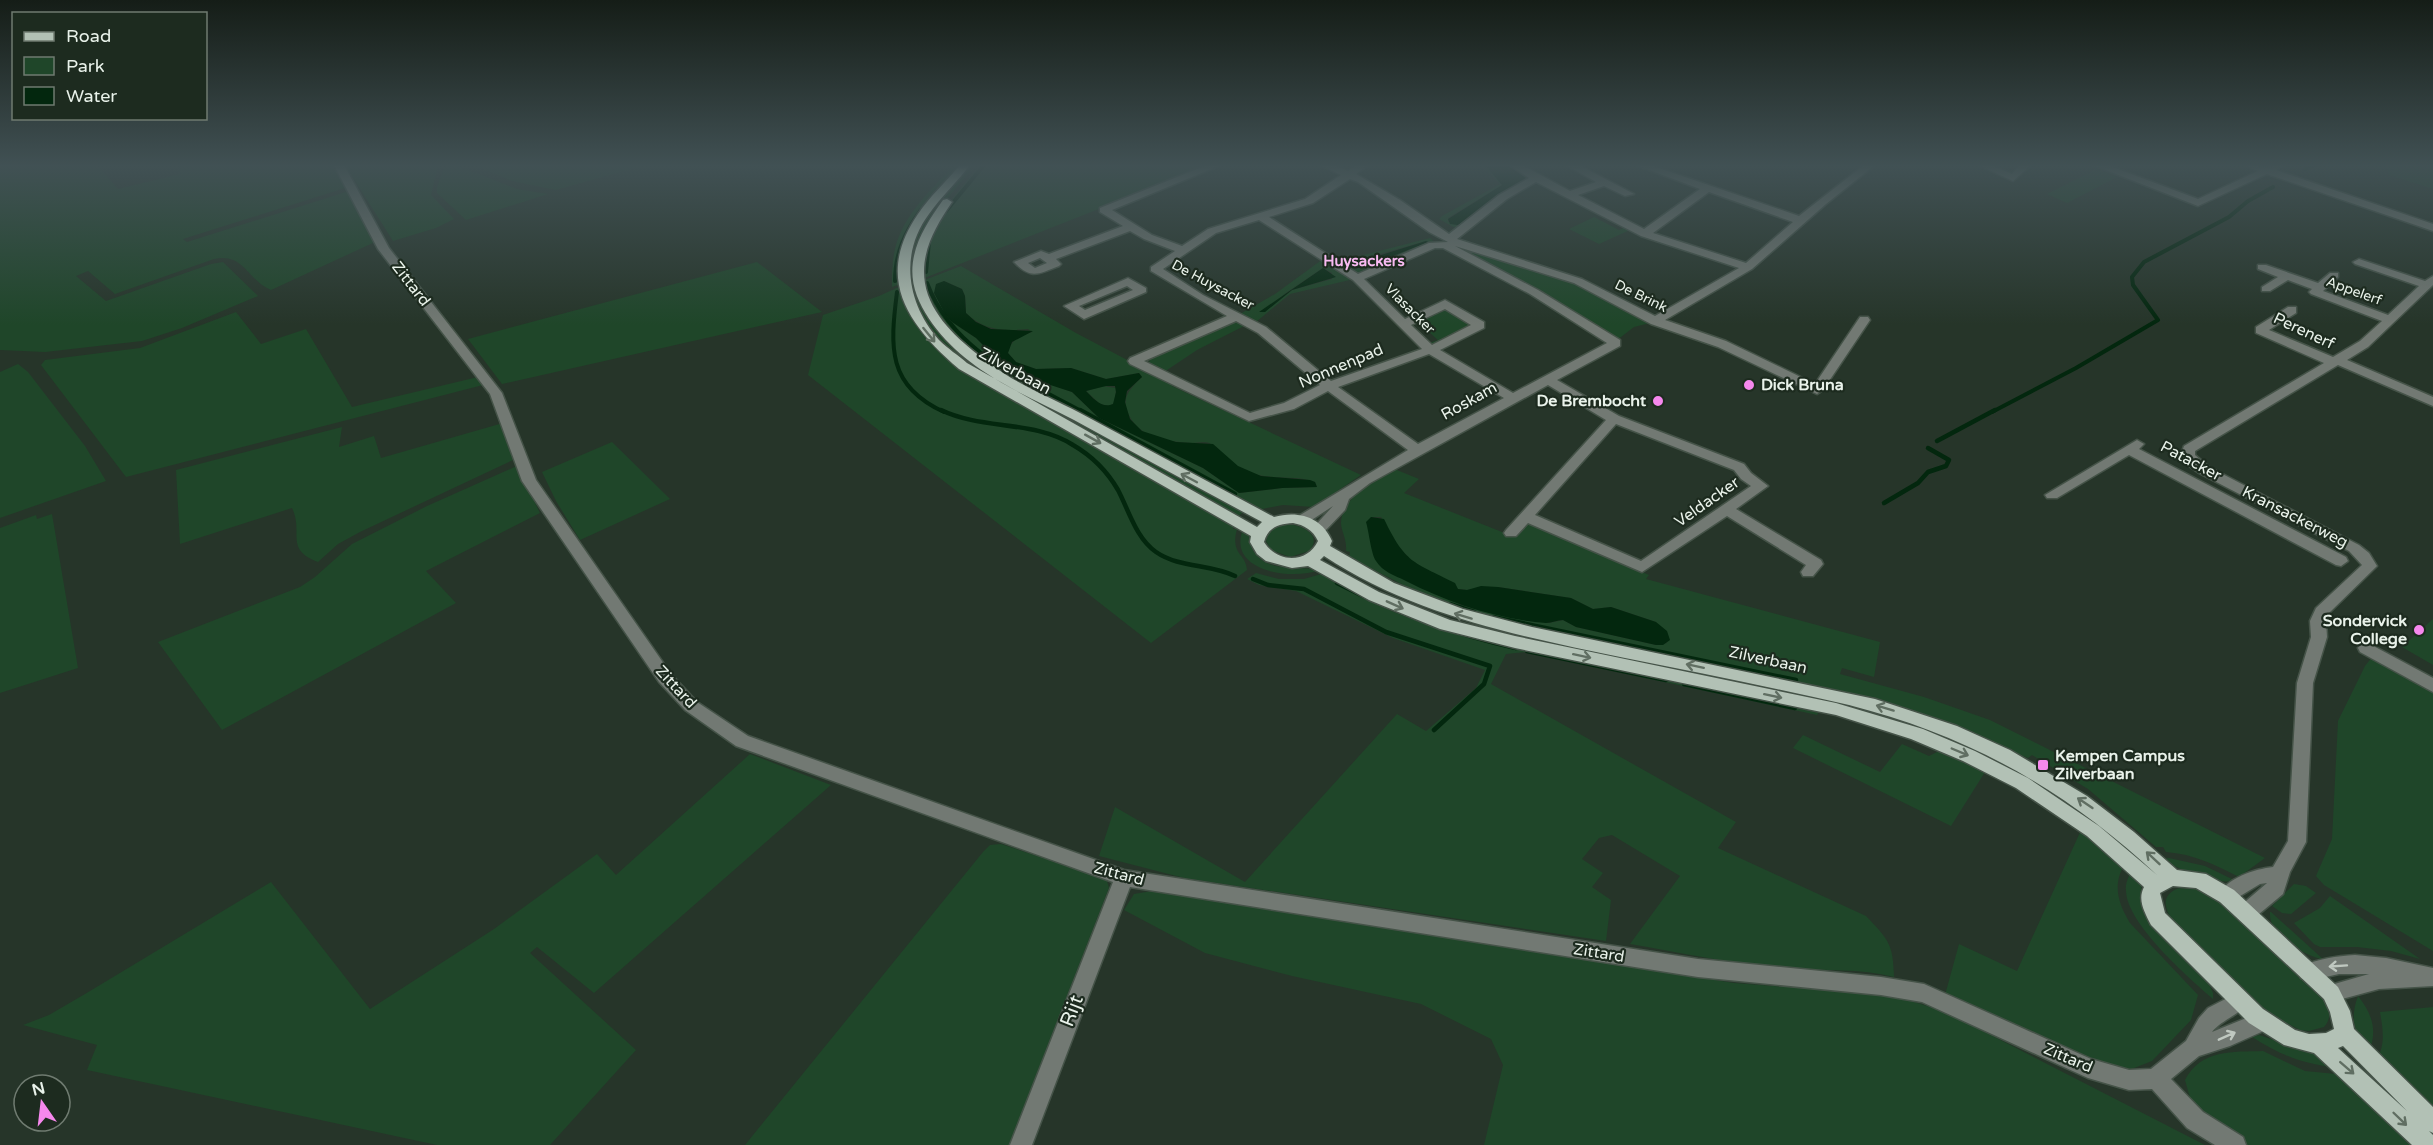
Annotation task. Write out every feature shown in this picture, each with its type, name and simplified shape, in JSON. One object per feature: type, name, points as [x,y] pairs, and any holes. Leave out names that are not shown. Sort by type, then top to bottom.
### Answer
[{"type":"main road","name":"Zilverbaan","points":[[920,218],[909,239],[903,262],[907,296],[912,311],[936,344],[963,366],[1258,534]]},
{"type":"main road","name":"Zilverbaan","points":[[933,218],[923,237],[918,262],[921,292],[942,330],[964,351],[990,370],[1273,522]]},
{"type":"main road","points":[[1285,519],[1302,520],[1319,529],[1325,541],[1323,548],[1309,560],[1290,563],[1272,558],[1260,548],[1258,534],[1265,526],[1273,522],[1285,519]]},
{"type":"main road","name":"Zilverbaan","points":[[1323,548],[1338,559],[1405,594],[1482,622],[1857,700],[1942,727],[2007,756],[2066,791],[2111,822],[2164,882]]},
{"type":"main road","name":"Zilverbaan","points":[[1309,560],[1393,604],[1446,625],[1515,642],[1836,709],[1917,734],[1969,756],[2022,783],[2164,882]]},
{"type":"main road","points":[[2428,1145],[2320,1045],[2284,1035],[2260,1022],[2158,919],[2150,900],[2164,882],[2199,880],[2227,896],[2331,993],[2340,1011],[2344,1034],[2433,1122]]},
{"type":"main road","points":[[2320,1045],[2334,1042],[2344,1034]]},
{"type":"street","name":"Zittard","points":[[368,218],[384,249],[496,393],[506,414],[521,465],[529,481],[665,678],[691,706],[742,741],[1124,878],[1698,968],[1881,986],[1924,993],[2088,1068],[2129,1080],[2144,1081],[2156,1078]]},
{"type":"street","points":[[1115,218],[1148,237],[1182,250]]},
{"type":"street","name":"De Huysacker","points":[[1253,218],[1212,231],[1155,268],[1198,297],[1262,330],[1329,386],[1417,450]]},
{"type":"street","name":"Vlasacker","points":[[1264,218],[1357,278],[1429,349],[1512,399]]},
{"type":"street","points":[[1413,218],[1446,242]]},
{"type":"street","points":[[1357,278],[1433,245],[1446,242],[1475,218]]},
{"type":"street","points":[[1615,218],[1645,234],[1748,267]]},
{"type":"street","points":[[1645,234],[1666,218]]},
{"type":"street","points":[[1794,218],[1802,221]]},
{"type":"street","points":[[1655,321],[1748,267],[1805,218]]},
{"type":"street","points":[[2406,218],[2433,228]]},
{"type":"street","points":[[1047,259],[1130,227]]},
{"type":"street","name":"De Brink","points":[[1446,242],[1578,281],[1655,321],[1722,344],[1817,390],[1864,320]]},
{"type":"street","name":"Roskam","points":[[1302,520],[1417,450],[1616,343],[1534,292],[1446,242]]},
{"type":"street","points":[[2359,262],[2430,282]]},
{"type":"street","name":"Appelerf","points":[[2262,267],[2320,288]]},
{"type":"street","points":[[1136,285],[1161,274]]},
{"type":"street","name":"Appelerf","points":[[2334,275],[2315,292],[2390,320]]},
{"type":"street","points":[[2266,289],[2287,276]]},
{"type":"street","points":[[1128,280],[1136,285],[1143,290],[1084,315],[1070,306],[1128,280]]},
{"type":"street","name":"Kransackerweg","points":[[2246,913],[2276,888],[2277,874],[2288,861],[2297,842],[2304,682],[2319,637],[2318,621],[2321,612],[2370,566],[2354,548],[2194,463],[2188,455],[2189,449],[2364,344],[2430,282]]},
{"type":"street","name":"Nonnenpad","points":[[1237,316],[1134,361],[1249,417],[1289,406],[1329,386],[1429,349],[1480,325],[1445,304],[1403,324]]},
{"type":"street","name":"Perenerf","points":[[2292,310],[2260,330],[2335,361]]},
{"type":"street","points":[[2335,361],[2433,402]]},
{"type":"street","name":"Veldacker","points":[[1526,517],[1642,567],[1761,486],[1746,476],[1740,467],[1614,419],[1548,380]]},
{"type":"street","points":[[1511,533],[1614,419]]},
{"type":"street","name":"Patacker","points":[[2052,495],[2133,447],[2235,505],[2341,561]]},
{"type":"street","points":[[2235,505],[2251,495]]},
{"type":"street","name":"Roskam","points":[[1319,529],[1340,507],[1343,497]]},
{"type":"street","points":[[1727,510],[1816,564],[1808,572]]},
{"type":"street","points":[[2366,648],[2433,686]]},
{"type":"street","points":[[2227,896],[2256,877],[2277,874]]},
{"type":"street","name":"Rijt","points":[[1021,1145],[1124,878]]},
{"type":"street","points":[[2308,972],[2334,965],[2369,964],[2401,968],[2433,978]]},
{"type":"street","points":[[2331,993],[2379,980],[2433,978]]},
{"type":"street","points":[[2193,1048],[2207,1020],[2219,1010],[2239,1001]]},
{"type":"street","points":[[2235,1145],[2195,1120],[2156,1078],[2193,1048],[2223,1039],[2260,1022]]},
{"type":"green space","points":[[0,218],[248,218],[183,239],[187,242],[262,218],[363,218],[375,242],[271,290],[263,286],[239,263],[224,258],[214,259],[115,294],[88,271],[76,276],[106,301],[211,264],[223,262],[258,296],[182,328],[142,341],[45,352],[0,350]]},
{"type":"green space","points":[[379,218],[454,219],[436,228],[393,241]]},
{"type":"green space","points":[[908,218],[920,218],[900,284],[892,287],[894,254]]},
{"type":"green space","points":[[931,218],[921,236],[916,282],[907,281],[907,257],[922,220]]},
{"type":"green space","points":[[939,218],[1075,218],[922,279],[923,261],[932,230]]},
{"type":"green space","points":[[1448,218],[1448,222],[1472,218],[1457,229],[1439,219]]},
{"type":"green space","points":[[1591,218],[1597,218],[1619,230],[1625,227],[1630,230],[1599,244],[1569,229]]},
{"type":"green space","points":[[1430,238],[1434,242],[1364,273],[1357,273],[1336,262]],"holes":[[[1428,242],[1365,267],[1358,268],[1355,261]]]},
{"type":"green space","points":[[1470,250],[1573,282],[1650,323],[1634,327],[1617,340],[1465,252]]},
{"type":"green space","points":[[1323,259],[1354,279],[1290,294],[1256,322],[1240,314],[1275,294]],"holes":[[[1323,268],[1332,273],[1332,279],[1292,290],[1261,314],[1286,293]]]},
{"type":"green space","points":[[757,262],[822,312],[502,384],[468,339]]},
{"type":"green space","points":[[961,266],[1076,333],[1171,383],[1172,386],[1361,475],[1314,507],[1283,505],[1262,509],[1254,505],[1250,506],[998,372],[969,351],[936,315],[922,281]],"holes":[[[944,281],[962,289],[965,296],[966,313],[973,319],[995,328],[1028,329],[1032,332],[1019,337],[1011,345],[1008,353],[1016,362],[1036,369],[1071,368],[1106,379],[1139,373],[1142,377],[1130,390],[1126,399],[1126,409],[1140,429],[1156,438],[1209,443],[1248,472],[1309,480],[1315,482],[1317,487],[1239,493],[1203,468],[1099,418],[1072,392],[1014,372],[996,359],[976,338],[952,322],[934,293]]]},
{"type":"green space","points":[[916,283],[954,346],[1245,511],[1238,516],[976,370],[934,337],[915,309],[911,284]]},
{"type":"green space","points":[[901,286],[909,309],[921,330],[955,364],[1234,525],[1233,529],[1237,529],[1235,544],[1247,570],[1151,643],[808,375],[823,315]]},
{"type":"green space","points":[[1444,306],[1476,325],[1435,346],[1429,343],[1438,340],[1419,323],[1409,326]]},
{"type":"green space","points":[[236,312],[261,344],[306,329],[352,407],[478,377],[483,385],[126,477],[41,365],[45,360],[140,348]]},
{"type":"green space","points":[[1235,321],[1244,326],[1197,350],[1164,372],[1149,362],[1152,357]]},
{"type":"green space","points":[[18,364],[28,372],[85,446],[106,481],[0,518],[0,372]]},
{"type":"green space","points":[[1103,386],[1116,388],[1115,402],[1110,406],[1100,404],[1086,391]]},
{"type":"green space","points":[[503,423],[513,460],[360,532],[338,544],[318,562],[301,552],[298,546],[292,508],[180,544],[176,470],[342,427],[339,447],[374,436],[381,458]]},
{"type":"green space","points":[[612,442],[670,499],[580,540],[556,501],[542,472]]},
{"type":"green space","points":[[517,466],[540,513],[426,571],[456,603],[222,730],[158,642],[300,587],[315,577],[352,544],[427,506]]},
{"type":"green space","points":[[1392,468],[1419,479],[1404,493],[1512,536],[1526,522],[1649,575],[1646,579],[1880,642],[1874,677],[1842,668],[1840,674],[1924,697],[1990,720],[2265,858],[2239,877],[2213,864],[2166,852],[2163,847],[2156,847],[2088,789],[2032,755],[2028,758],[1922,715],[1484,619],[1413,590],[1349,557],[1350,552],[1346,551],[1342,529],[1342,514],[1353,498],[1368,484]],"holes":[[[1371,517],[1381,517],[1394,542],[1412,561],[1458,589],[1498,587],[1571,598],[1593,609],[1611,607],[1656,622],[1667,643],[1656,645],[1576,627],[1563,620],[1549,623],[1485,612],[1461,605],[1401,578],[1372,541]]]},
{"type":"green space","points":[[52,514],[78,668],[0,693],[0,528],[36,515],[37,519]]},
{"type":"green space","points":[[1294,525],[1304,528],[1311,534],[1314,542],[1309,551],[1290,557],[1271,550],[1266,541],[1270,532],[1280,526]]},
{"type":"green space","points":[[1244,527],[1254,552],[1268,563],[1276,566],[1320,570],[1308,573],[1278,573],[1252,563],[1243,554],[1240,542]]},
{"type":"green space","points":[[1256,573],[1279,579],[1304,579],[1325,573],[1411,616],[1821,709],[1817,715],[1526,652],[1506,654],[1491,684],[1736,822],[1718,848],[1866,916],[1888,943],[1894,977],[1855,971],[1749,965],[1630,944],[1680,876],[1612,835],[1599,838],[1582,859],[1603,873],[1592,887],[1611,900],[1606,941],[1184,878],[1099,856],[1115,807],[1245,882],[1397,714],[1426,731],[1476,688],[1485,670],[1393,638],[1296,591],[1259,585],[1247,579]]},
{"type":"green space","points":[[2433,619],[2433,665],[2402,647]]},
{"type":"green space","points":[[2373,656],[2433,689],[2433,951],[2324,885],[2316,876],[2332,839],[2338,721],[2365,666]]},
{"type":"green space","points":[[1803,735],[1880,772],[1902,744],[1929,756],[1939,751],[1985,772],[1951,826],[1793,748]]},
{"type":"green space","points":[[750,754],[831,785],[594,993],[537,947],[530,953],[636,1050],[550,1145],[437,1145],[87,1070],[97,1045],[23,1025],[49,1015],[271,882],[370,1009],[494,929],[597,854],[616,875]]},
{"type":"green space","points":[[2082,828],[2125,864],[2119,879],[2118,894],[2126,916],[2198,995],[2191,1020],[2152,1061],[2129,1070],[2093,1067],[1945,995],[1959,944],[2017,971]]},
{"type":"green space","points":[[1001,844],[1095,875],[1107,881],[1109,888],[1009,1145],[745,1145],[983,852],[990,845]]},
{"type":"green space","points":[[2169,858],[2205,866],[2234,880],[2207,879],[2161,859]]},
{"type":"green space","points":[[2132,869],[2140,880],[2145,910],[2209,984],[2213,999],[2160,949],[2136,919],[2126,891]]},
{"type":"green space","points":[[2294,884],[2306,886],[2316,893],[2291,914],[2282,913],[2272,906]]},
{"type":"green space","points":[[2179,888],[2195,889],[2216,898],[2322,996],[2329,1012],[2324,1027],[2309,1031],[2300,1030],[2267,1013],[2172,921],[2166,902],[2169,894]]},
{"type":"green space","points":[[1152,891],[1734,983],[1892,995],[1946,1012],[2205,1145],[1484,1145],[1503,1065],[1491,1039],[1421,1004],[1292,976],[1205,953],[1124,910],[1134,894]]},
{"type":"green space","points":[[2330,896],[2420,959],[2391,951],[2357,947],[2320,947],[2314,944],[2294,923],[2320,908]]},
{"type":"green space","points":[[2270,912],[2324,960],[2306,954],[2288,943],[2275,929]]},
{"type":"green space","points":[[2358,996],[2372,1024],[2373,1038],[2368,1054],[2355,1026],[2354,1012]]},
{"type":"green space","points":[[2433,1007],[2433,1117],[2375,1062],[2382,1044],[2380,1012]]},
{"type":"green space","points":[[2259,1035],[2321,1056],[2336,1068],[2312,1064],[2283,1054],[2252,1037]]},
{"type":"green space","points":[[2263,1051],[2305,1071],[2347,1075],[2418,1145],[2243,1145],[2213,1124],[2190,1098],[2185,1080],[2192,1070],[2209,1057],[2229,1052]]},
{"type":"water","points":[[1468,218],[1458,225],[1450,224],[1448,219]]},
{"type":"water","points":[[1428,242],[1365,267],[1358,268],[1352,264]]},
{"type":"water","points":[[1323,268],[1336,277],[1292,290],[1265,312],[1259,312]]},
{"type":"water","points":[[944,281],[962,289],[965,296],[966,313],[976,322],[991,329],[1033,331],[1012,342],[1008,353],[1016,362],[1036,369],[1071,368],[1106,379],[1139,373],[1142,377],[1127,391],[1125,402],[1130,419],[1142,431],[1176,442],[1213,444],[1238,466],[1261,476],[1310,480],[1315,482],[1317,487],[1239,493],[1203,468],[1099,418],[1072,392],[1029,378],[1003,365],[976,338],[952,322],[945,314],[934,293],[936,284]],"holes":[[[1115,386],[1113,404],[1109,405],[1098,402],[1086,391]]]},
{"type":"water","points":[[1371,517],[1384,519],[1398,545],[1412,560],[1455,583],[1458,589],[1467,590],[1481,586],[1498,587],[1571,598],[1593,609],[1611,607],[1656,622],[1667,631],[1670,640],[1663,645],[1656,645],[1576,627],[1563,620],[1546,623],[1510,618],[1474,609],[1439,596],[1389,573],[1379,565],[1374,558],[1366,522]]},
{"type":"waterway","points":[[895,281],[895,271],[902,243],[915,218]]},
{"type":"waterway","points":[[1992,412],[2076,368],[2158,320],[2133,285],[2132,277],[2144,262],[2226,218]]},
{"type":"waterway","points":[[926,272],[929,242]]},
{"type":"waterway","points":[[927,283],[939,307],[954,328],[972,345],[1014,375],[1083,412]]},
{"type":"waterway","points":[[897,292],[893,330],[896,363],[902,377],[912,390],[925,402],[944,412]]},
{"type":"waterway","points":[[941,410],[973,420],[1042,432],[1073,445],[1093,459],[1109,476],[1138,532],[1156,552],[1175,561],[1215,569],[1235,576]]},
{"type":"waterway","points":[[1080,410],[1235,494]]},
{"type":"waterway","points":[[1937,441],[1995,410]]},
{"type":"waterway","points":[[1884,503],[1918,483],[1928,472],[1946,466],[1949,460],[1928,448]]},
{"type":"waterway","points":[[1253,579],[1268,585],[1304,589],[1386,632],[1490,666],[1484,684],[1434,730]]},
{"type":"waterway","points":[[1337,583],[1425,622],[1516,648]]},
{"type":"waterway","points":[[1450,604],[1474,612]]},
{"type":"waterway","points":[[1493,617],[1796,680]]},
{"type":"waterway","points":[[1527,651],[1666,680]]},
{"type":"waterway","points":[[1684,684],[1795,708]]},
{"type":"place","name":"Dick Bruna","points":[[1749,385]]},
{"type":"place","name":"De Brembocht","points":[[1658,401]]},
{"type":"place","name":"Sondervick College","points":[[2419,630]]},
{"type":"place","name":"Kempen Campus Zilverbaan","points":[[2043,765]]},
{"type":"district","name":"Huysackers","points":[[1364,261]]}]
